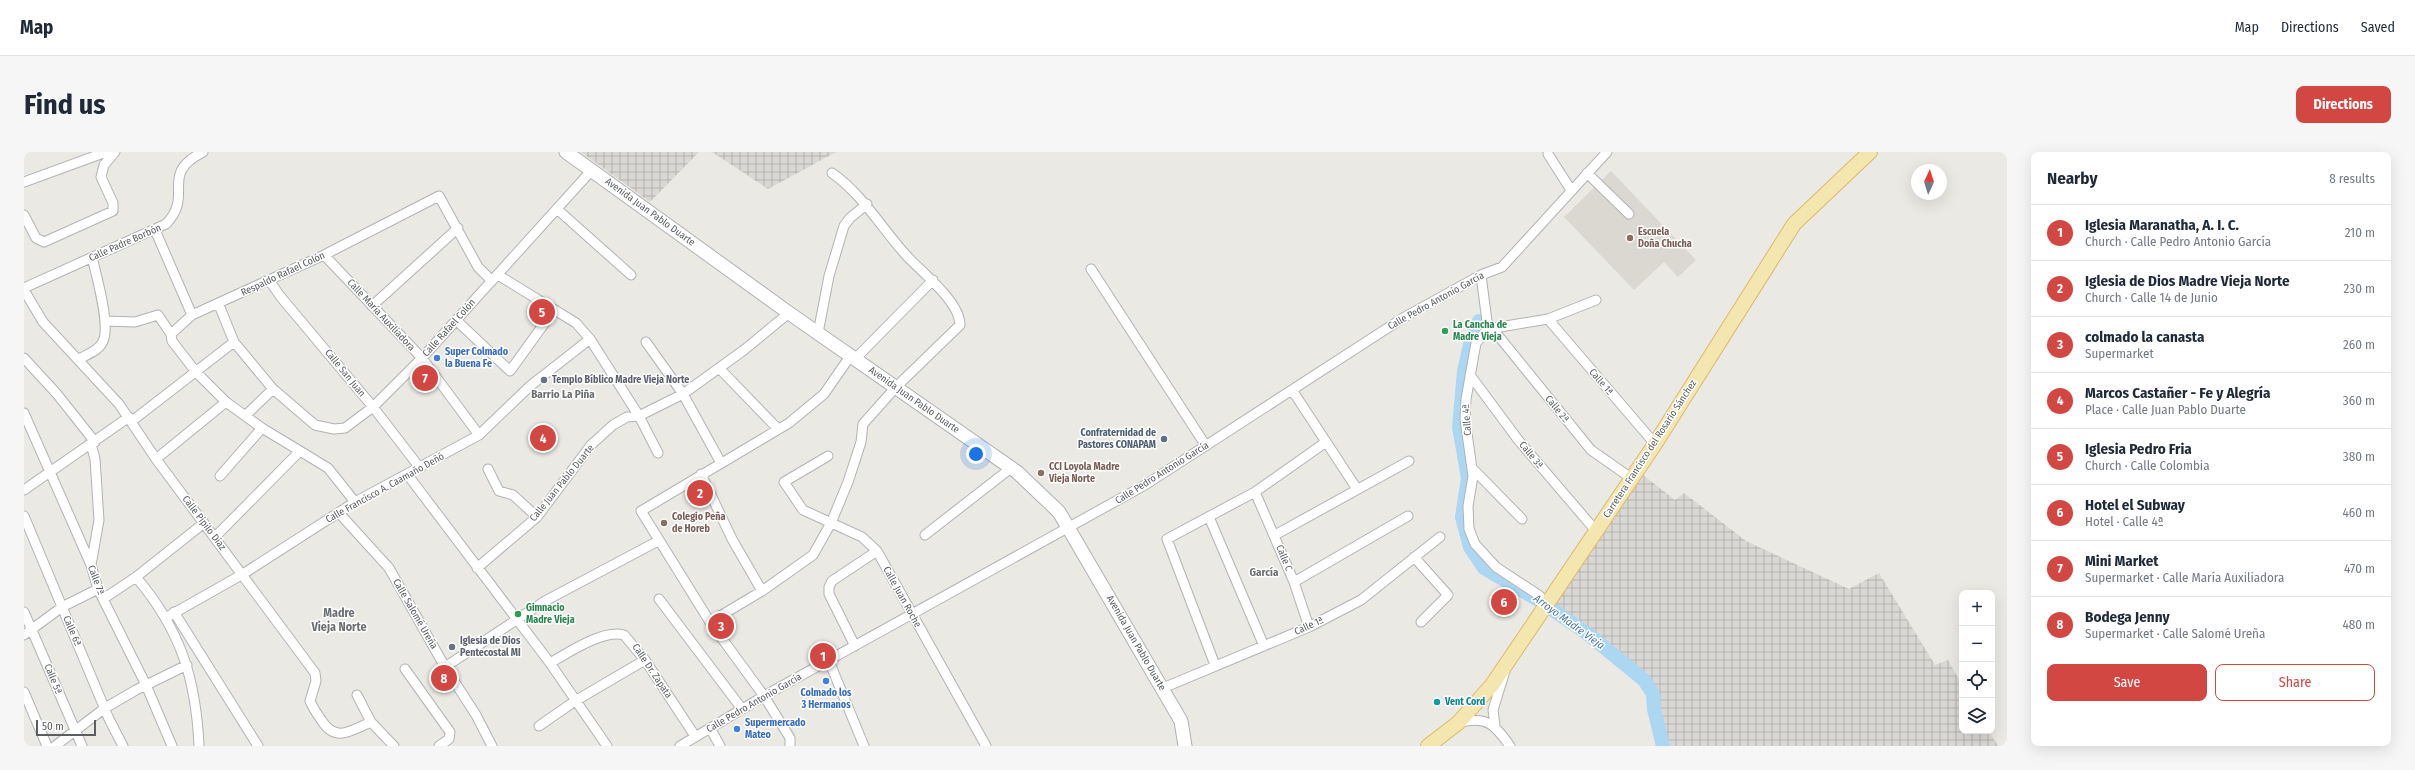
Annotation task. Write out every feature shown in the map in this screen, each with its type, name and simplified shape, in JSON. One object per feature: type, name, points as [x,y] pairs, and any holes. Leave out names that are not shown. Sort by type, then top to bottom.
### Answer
[{"type":"main road","name":"Avenida Juan Pablo Duarte","points":[[566,152],[788,313],[1011,468],[1059,512],[1163,688],[1181,722],[1185,746]]},
{"type":"main road","name":"Carretera Francisco del Rosario Sánchez","points":[[1428,746],[1458,723],[1483,697],[1506,665],[1537,617],[1543,600],[1596,531],[1655,444],[1794,224],[1870,152]]},
{"type":"street","points":[[24,182],[106,152]]},
{"type":"street","points":[[24,215],[36,238],[44,242],[113,211],[113,203],[101,176],[104,166],[115,152]]},
{"type":"street","name":"Calle Padre Borbón","points":[[24,289],[166,224],[176,214],[180,201],[178,180],[186,162],[203,152]]},
{"type":"street","name":"Calle Pedro Antonio García","points":[[680,746],[764,696],[1069,529],[1145,485],[1403,318],[1481,275],[1502,267],[1587,173],[1596,156],[1607,152]]},
{"type":"street","points":[[1548,154],[1571,190]]},
{"type":"street","name":"Calle Rafael Colón","points":[[219,305],[234,342],[273,389],[315,425],[334,429],[345,428],[373,407],[422,358],[591,171]]},
{"type":"street","points":[[710,622],[762,591],[814,555],[831,523],[861,442],[863,424],[896,387],[958,328],[959,318],[933,280],[904,253],[867,204],[832,172]]},
{"type":"street","points":[[1587,173],[1628,214]]},
{"type":"street","name":"Respaldo Rafael Colón","points":[[171,334],[192,315],[219,305],[324,255],[439,196],[458,228]]},
{"type":"street","points":[[818,333],[829,276],[844,226],[850,218],[867,204]]},
{"type":"street","points":[[557,209],[630,275]]},
{"type":"street","points":[[372,306],[458,228],[478,267],[576,323],[590,339],[639,416],[658,453]]},
{"type":"street","points":[[155,230],[192,315]]},
{"type":"street","name":"Calle María Auxiliadora","points":[[324,255],[422,358],[479,435]]},
{"type":"street","points":[[79,359],[103,343],[105,321],[92,257]]},
{"type":"street","points":[[1091,268],[1206,446]]},
{"type":"street","points":[[1481,275],[1490,329],[1548,319],[1596,300]]},
{"type":"street","name":"Calle San Juan","points":[[269,280],[280,296],[373,407],[420,468]]},
{"type":"street","points":[[790,746],[790,738],[764,696],[710,622],[658,541],[641,511],[778,429],[824,394],[853,357],[933,280]]},
{"type":"street","name":"Calle Pipilo Díaz","points":[[24,289],[43,322],[79,359],[131,419],[156,459],[315,674],[316,681],[310,701],[327,729],[334,733],[343,734],[371,722]]},
{"type":"street","points":[[456,320],[510,371],[554,310]]},
{"type":"street","name":"Calle Juan Pablo Duarte","points":[[477,568],[537,517],[583,450],[613,425],[627,417],[639,416],[682,394],[719,368],[788,313]]},
{"type":"street","points":[[105,321],[134,322],[158,315],[171,334],[172,341],[196,372],[226,402],[262,428],[328,468],[355,502]]},
{"type":"street","name":"Calle 1ª","points":[[1548,319],[1655,444]]},
{"type":"street","name":"Calle 4ª","points":[[1490,329],[1476,343],[1470,375],[1465,419],[1473,469],[1467,519],[1476,544],[1496,567],[1543,600]]},
{"type":"street","name":"Calle 2ª","points":[[1490,329],[1590,450],[1631,478]]},
{"type":"street","name":"Calle Francisco A. Caamaño Deñó","points":[[170,614],[242,574],[355,502],[479,435],[530,386],[590,339]]},
{"type":"street","points":[[24,490],[131,419],[196,372],[234,342]]},
{"type":"street","points":[[646,342],[682,394],[721,463]]},
{"type":"street","points":[[24,358],[58,394],[93,443],[99,520],[91,566]]},
{"type":"street","points":[[719,368],[778,429]]},
{"type":"street","name":"Calle 3ª","points":[[1470,375],[1524,447],[1596,531]]},
{"type":"street","points":[[245,416],[273,389]]},
{"type":"street","points":[[1292,390],[1357,489]]},
{"type":"street","points":[[156,459],[226,402]]},
{"type":"street","name":"Calle 7ª","points":[[24,413],[91,566],[98,588],[146,685],[172,746]]},
{"type":"street","points":[[220,476],[245,450],[262,428]]},
{"type":"street","points":[[1215,665],[1167,541],[1169,538],[1255,492],[1326,442]]},
{"type":"street","points":[[215,537],[300,452]]},
{"type":"street","name":"Calle Juan Roche","points":[[828,456],[784,482],[803,510],[862,537],[877,551],[986,746]]},
{"type":"street","points":[[1275,535],[1409,461]]},
{"type":"street","points":[[925,535],[1011,468]]},
{"type":"street","points":[[488,469],[499,490],[513,495],[537,517]]},
{"type":"street","points":[[1473,469],[1522,519]]},
{"type":"street","points":[[407,474],[477,568],[518,619],[607,746]]},
{"type":"street","points":[[701,474],[732,539],[762,591]]},
{"type":"street","name":"Calle C","points":[[1255,492],[1275,535],[1294,582],[1309,627]]},
{"type":"street","name":"Calle Salomé Ureña","points":[[338,513],[389,568],[445,667],[476,715],[492,746]]},
{"type":"street","name":"Calle 6ª","points":[[24,516],[105,708],[123,746]]},
{"type":"street","points":[[1294,582],[1408,516]]},
{"type":"street","points":[[1209,517],[1264,646]]},
{"type":"street","points":[[103,599],[136,577],[204,523]]},
{"type":"street","name":"Calle 1ª","points":[[1163,688],[1309,627],[1361,600],[1440,537]]},
{"type":"street","points":[[445,667],[545,601],[658,541]]},
{"type":"street","points":[[856,646],[829,594],[829,587],[832,581],[877,551]]},
{"type":"street","points":[[1414,558],[1448,595],[1422,622]]},
{"type":"street","points":[[136,577],[170,614],[258,746]]},
{"type":"street","points":[[24,635],[62,608],[98,588]]},
{"type":"street","points":[[659,599],[742,709]]},
{"type":"street","name":"Calle 5ª","points":[[24,612],[82,746]]},
{"type":"street","points":[[170,614],[187,665],[198,710],[199,746]]},
{"type":"street","name":"Calle Dr. Zapata","points":[[550,663],[598,638],[618,633],[627,636],[646,660],[695,736]]},
{"type":"street","points":[[539,726],[575,701],[646,660]]},
{"type":"street","points":[[829,661],[864,746]]},
{"type":"street","points":[[55,746],[105,708],[146,685],[187,665]]},
{"type":"street","points":[[1506,665],[1500,692],[1493,710],[1495,725],[1510,746]]},
{"type":"street","points":[[405,669],[450,732],[448,739],[439,746]]},
{"type":"street","points":[[24,692],[47,746]]},
{"type":"street","points":[[357,695],[371,722],[394,746]]},
{"type":"street","points":[[1458,723],[1475,720],[1495,725]]},
{"type":"street","points":[[710,728],[720,746]]},
{"type":"shaded area","points":[[581,152],[699,152],[650,202]]},
{"type":"shaded area","points":[[712,152],[836,152],[768,189]]},
{"type":"shaded area","name":"Escuela Doña Chucha","points":[[1611,171],[1696,260],[1678,277],[1664,262],[1634,290],[1564,217]]},
{"type":"shaded area","points":[[1643,475],[1675,500],[1684,493],[1746,541],[1849,589],[1879,573],[1935,665],[1948,660],[1959,680],[1959,734],[1991,734],[1998,746],[1663,746],[1654,709],[1653,694],[1644,680],[1588,634],[1552,609]]},
{"type":"waterway","name":"Arroyo Madre Vieja","points":[[1479,321],[1471,340],[1464,371],[1459,427],[1468,478],[1462,517],[1470,547],[1484,568],[1540,601],[1588,634],[1644,680],[1653,694],[1654,709],[1663,746]]},
{"type":"place","name":"Escuela Doña Chucha","points":[[1630,238]]},
{"type":"place","name":"Iglesia Pedro Fria","points":[[542,312]]},
{"type":"place","name":"La Cancha de Madre Vieja","points":[[1445,331]]},
{"type":"place","name":"Super Colmado la Buena Fe","points":[[437,358]]},
{"type":"place","name":"Mini Market","points":[[425,378]]},
{"type":"place","name":"Templo Bíblico Madre Vieja Norte","points":[[544,380]]},
{"type":"place","name":"Marcos Castañer - Fe y Alegría","points":[[543,438]]},
{"type":"place","name":"Confraternidad de Pastores CONAPAM","points":[[1164,439]]},
{"type":"place","name":"CCI Loyola Madre Vieja Norte","points":[[1041,473]]},
{"type":"place","name":"Iglesia de Dios Madre Vieja Norte","points":[[700,493]]},
{"type":"place","name":"Colegio Peña de Horeb","points":[[664,523]]},
{"type":"place","name":"Hotel el Subway","points":[[1504,602]]},
{"type":"place","name":"Gimnacio Madre Vieja","points":[[518,614]]},
{"type":"place","name":"colmado la canasta","points":[[721,626]]},
{"type":"place","name":"Iglesia de Dios Pentecostal MI","points":[[452,647]]},
{"type":"place","name":"Iglesia Maranatha, A. I. C.","points":[[823,656]]},
{"type":"place","name":"Bodega Jenny","points":[[444,678]]},
{"type":"place","name":"Colmado los 3 Hermanos","points":[[826,681]]},
{"type":"place","name":"Vent Cord","points":[[1437,702]]},
{"type":"place","name":"Supermercado Mateo","points":[[737,729]]},
{"type":"district","name":"Barrio La Piña","points":[[563,394]]},
{"type":"district","name":"García","points":[[1264,572]]},
{"type":"district","name":"Madre Vieja Norte","points":[[339,620]]}]
